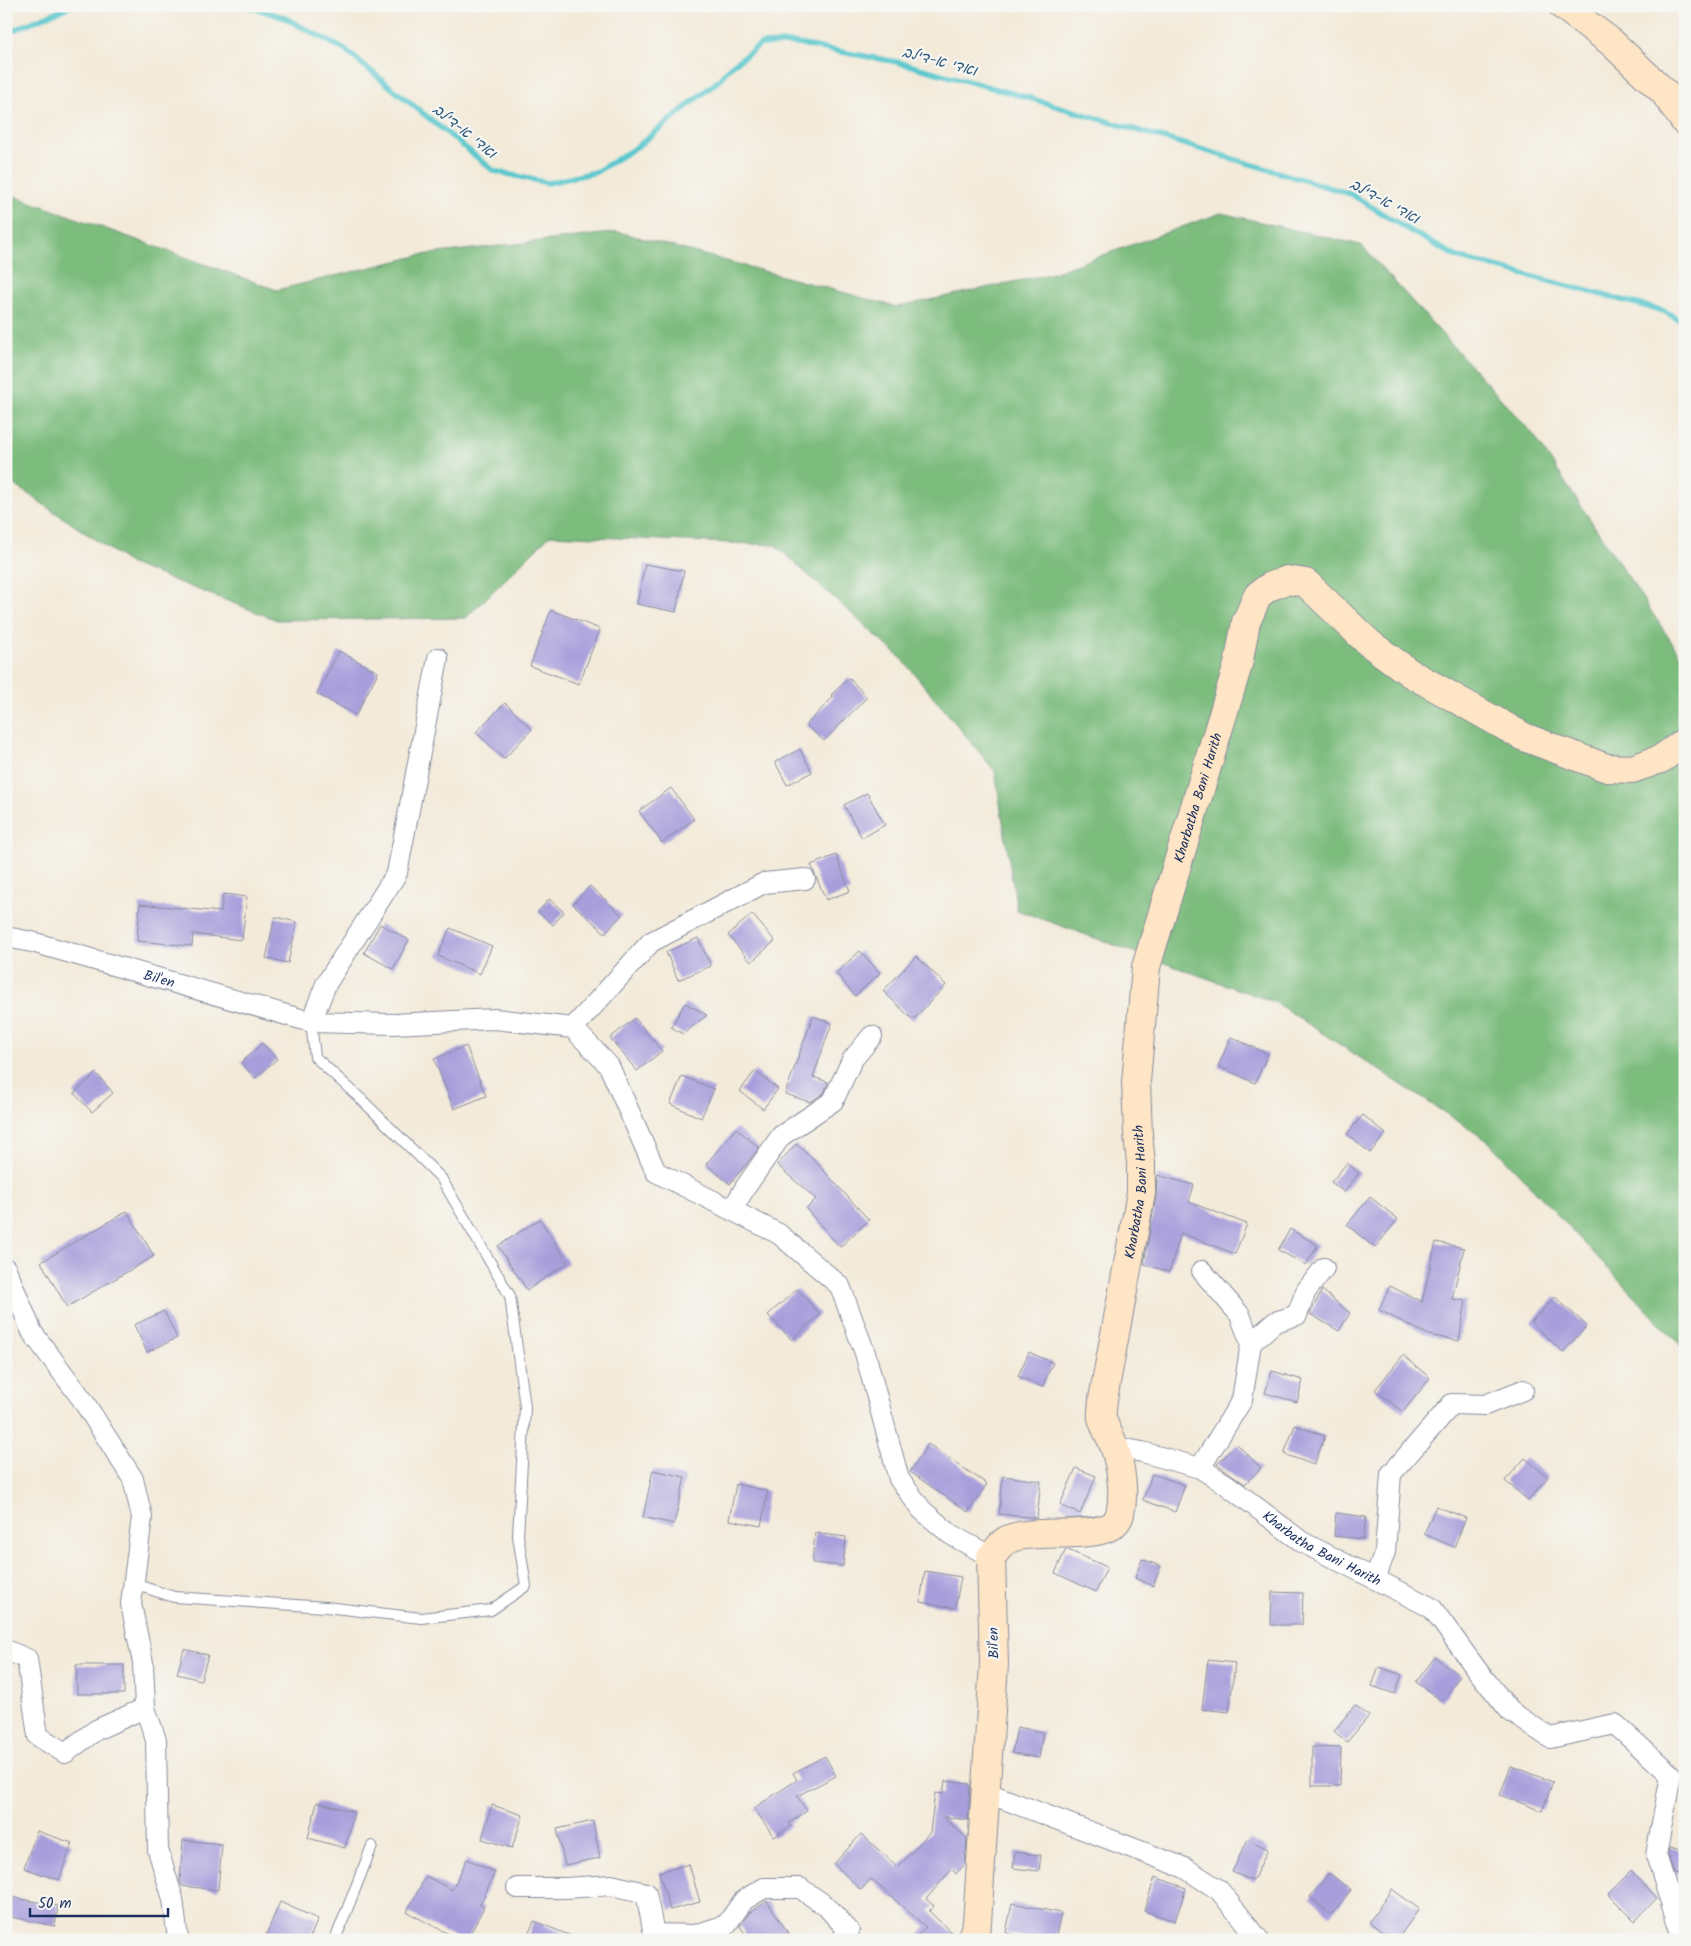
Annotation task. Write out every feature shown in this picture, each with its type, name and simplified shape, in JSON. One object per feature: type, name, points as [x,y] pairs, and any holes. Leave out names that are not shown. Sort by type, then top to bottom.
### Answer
[{"type":"street","points":[[1563,6],[1612,42],[1664,92],[1685,122]]},
{"type":"street","name":"Kharbatha Bani Harith","points":[[1683,1940],[1656,1855],[1671,1776],[1615,1724],[1550,1738],[1510,1711],[1477,1670],[1432,1608],[1302,1542],[1227,1485],[1200,1468],[1142,1452],[1114,1447],[1102,1418],[1103,1399],[1141,1193],[1136,1082],[1146,967],[1238,665],[1246,622],[1258,595],[1269,587],[1287,580],[1306,583],[1368,643],[1410,672],[1524,737],[1607,768],[1632,769],[1660,759],[1685,742]]},
{"type":"street","points":[[312,1022],[326,984],[397,873],[438,658]]},
{"type":"street","points":[[805,879],[764,883],[651,942],[573,1028],[610,1066],[656,1172],[779,1234],[840,1286],[865,1353],[899,1479],[922,1510],[950,1534],[991,1557],[1006,1540],[1030,1533],[1096,1532],[1113,1526],[1120,1516],[1122,1498],[1120,1468],[1114,1447]]},
{"type":"street","name":"Bil'en","points":[[6,937],[32,942],[312,1022],[393,1024],[496,1019],[573,1028]]},
{"type":"street","points":[[732,1210],[781,1136],[833,1101],[852,1060],[872,1036]]},
{"type":"street","points":[[1251,1343],[1275,1322],[1297,1315],[1306,1290],[1324,1268]]},
{"type":"street","points":[[6,1269],[32,1332],[82,1399],[133,1478],[142,1518],[131,1604],[143,1663],[145,1708],[156,1740],[158,1850],[174,1898],[178,1940]]},
{"type":"street","points":[[1200,1468],[1242,1400],[1251,1343],[1240,1315],[1202,1272]]},
{"type":"street","points":[[1375,1579],[1385,1552],[1391,1474],[1452,1404],[1485,1405],[1523,1390]]},
{"type":"street","name":"Bil'en","points":[[971,1940],[977,1923],[994,1664],[991,1557]]},
{"type":"street","points":[[6,1650],[27,1659],[38,1736],[65,1753],[96,1730],[145,1708]]},
{"type":"street","points":[[985,1792],[1185,1868],[1219,1890],[1259,1940]]},
{"type":"street","points":[[517,1888],[566,1888],[611,1885],[646,1892],[654,1934],[695,1935],[726,1925],[744,1900],[764,1888],[800,1888],[826,1906],[849,1931],[842,1940]]},
{"type":"lane","points":[[134,1584],[174,1597],[326,1607],[420,1618],[491,1610],[526,1586],[518,1536],[525,1407],[510,1296],[441,1178],[362,1100],[315,1057],[312,1022]]},
{"type":"lane","points":[[335,1940],[372,1846]]},
{"type":"green space","points":[[6,193],[277,290],[421,255],[619,232],[897,307],[1050,274],[1221,213],[1361,245],[1533,434],[1685,662],[1685,1350],[1488,1141],[1276,1003],[1017,910],[995,771],[902,659],[775,545],[550,535],[466,618],[277,620],[131,564],[6,479]]},
{"type":"building","points":[[645,564],[684,571],[676,612],[637,604]]},
{"type":"building","points":[[551,610],[600,629],[579,684],[530,666]]},
{"type":"building","points":[[339,651],[378,672],[356,715],[317,694]]},
{"type":"building","points":[[849,678],[867,697],[824,741],[806,725],[833,697],[831,695]]},
{"type":"building","points":[[505,703],[532,729],[504,759],[476,732]]},
{"type":"building","points":[[800,749],[812,772],[787,785],[775,762]]},
{"type":"building","points":[[671,788],[694,819],[662,843],[639,811]]},
{"type":"building","points":[[867,793],[885,825],[862,838],[844,805]]},
{"type":"building","points":[[836,855],[850,891],[826,900],[811,865]]},
{"type":"building","points":[[590,886],[622,915],[605,933],[573,904]]},
{"type":"building","points":[[223,894],[247,897],[242,940],[193,934],[192,946],[137,941],[140,904],[221,912]]},
{"type":"building","points":[[549,899],[564,912],[553,925],[538,912]]},
{"type":"building","points":[[752,914],[775,941],[751,962],[728,935]]},
{"type":"building","points":[[275,917],[297,922],[288,963],[266,958]]},
{"type":"building","points":[[380,924],[409,940],[393,969],[364,953]]},
{"type":"building","points":[[450,928],[492,946],[480,974],[438,956]]},
{"type":"building","points":[[698,938],[711,966],[678,980],[666,952]]},
{"type":"building","points":[[860,951],[880,973],[855,996],[836,973]]},
{"type":"building","points":[[916,956],[946,985],[913,1020],[883,991]]},
{"type":"building","points":[[685,1003],[707,1015],[683,1034],[671,1027]]},
{"type":"building","points":[[813,1016],[832,1023],[813,1077],[828,1082],[824,1093],[810,1102],[785,1094]]},
{"type":"building","points":[[635,1018],[662,1051],[637,1071],[610,1038]]},
{"type":"building","points":[[1231,1037],[1268,1054],[1255,1083],[1218,1066]]},
{"type":"building","points":[[262,1043],[277,1059],[255,1078],[241,1063]]},
{"type":"building","points":[[466,1046],[486,1096],[454,1109],[434,1059]]},
{"type":"building","points":[[755,1071],[778,1089],[763,1109],[740,1091]]},
{"type":"building","points":[[96,1073],[113,1093],[92,1112],[74,1093]]},
{"type":"building","points":[[682,1076],[714,1089],[701,1118],[670,1104]]},
{"type":"building","points":[[1363,1115],[1386,1134],[1370,1153],[1347,1134]]},
{"type":"building","points":[[736,1128],[759,1148],[730,1184],[706,1164]]},
{"type":"building","points":[[796,1144],[816,1162],[869,1220],[840,1247],[806,1209],[816,1199],[777,1165]]},
{"type":"building","points":[[1347,1163],[1359,1173],[1344,1192],[1331,1182]]},
{"type":"building","points":[[1157,1175],[1194,1185],[1189,1202],[1247,1224],[1235,1254],[1181,1233],[1169,1272],[1144,1264],[1156,1196]]},
{"type":"building","points":[[1370,1197],[1398,1219],[1375,1248],[1347,1225]]},
{"type":"building","points":[[127,1211],[154,1256],[67,1307],[41,1262]]},
{"type":"building","points":[[540,1219],[568,1263],[527,1290],[498,1246]]},
{"type":"building","points":[[1290,1229],[1318,1245],[1306,1265],[1278,1250]]},
{"type":"building","points":[[1436,1242],[1464,1248],[1452,1299],[1466,1301],[1459,1341],[1429,1335],[1379,1310],[1390,1286],[1422,1302]]},
{"type":"building","points":[[797,1289],[820,1314],[792,1340],[768,1315]]},
{"type":"building","points":[[1322,1290],[1350,1313],[1339,1331],[1310,1314]]},
{"type":"building","points":[[1555,1297],[1587,1326],[1563,1352],[1531,1322]]},
{"type":"building","points":[[164,1311],[177,1338],[147,1352],[134,1325]]},
{"type":"building","points":[[1029,1352],[1053,1363],[1042,1387],[1018,1376]]},
{"type":"building","points":[[1403,1355],[1430,1378],[1403,1412],[1375,1390]]},
{"type":"building","points":[[1272,1371],[1303,1380],[1297,1402],[1265,1393]]},
{"type":"building","points":[[1295,1425],[1325,1436],[1314,1465],[1284,1454]]},
{"type":"building","points":[[928,1444],[987,1484],[968,1512],[910,1472]]},
{"type":"building","points":[[1237,1444],[1261,1468],[1245,1484],[1217,1464]]},
{"type":"building","points":[[1525,1458],[1548,1477],[1528,1500],[1505,1481]]},
{"type":"building","points":[[1076,1468],[1096,1476],[1080,1514],[1060,1505]]},
{"type":"building","points":[[653,1470],[685,1477],[674,1524],[643,1517]]},
{"type":"building","points":[[1152,1474],[1185,1485],[1175,1512],[1143,1500]]},
{"type":"building","points":[[1003,1476],[1041,1481],[1037,1518],[999,1514]]},
{"type":"building","points":[[736,1484],[768,1491],[761,1526],[729,1520]]},
{"type":"building","points":[[1436,1506],[1466,1518],[1454,1547],[1424,1534]]},
{"type":"building","points":[[1336,1513],[1366,1517],[1363,1539],[1334,1536]]},
{"type":"building","points":[[815,1533],[846,1537],[843,1566],[812,1563]]},
{"type":"building","points":[[1066,1549],[1107,1567],[1096,1592],[1055,1573]]},
{"type":"building","points":[[1142,1559],[1161,1566],[1153,1586],[1135,1578]]},
{"type":"building","points":[[925,1571],[961,1577],[955,1608],[920,1602]]},
{"type":"building","points":[[1272,1592],[1303,1593],[1302,1625],[1271,1625]]},
{"type":"building","points":[[184,1649],[208,1655],[201,1680],[177,1674]]},
{"type":"building","points":[[1435,1657],[1460,1676],[1442,1701],[1416,1682]]},
{"type":"building","points":[[1208,1660],[1235,1663],[1229,1712],[1202,1709]]},
{"type":"building","points":[[76,1665],[124,1665],[124,1694],[77,1694]]},
{"type":"building","points":[[1379,1667],[1402,1675],[1395,1694],[1372,1686]]},
{"type":"building","points":[[1355,1705],[1369,1716],[1347,1742],[1334,1731]]},
{"type":"building","points":[[1017,1727],[1043,1732],[1039,1758],[1012,1753]]},
{"type":"building","points":[[1312,1747],[1341,1748],[1340,1786],[1312,1786]]},
{"type":"building","points":[[825,1756],[836,1776],[797,1796],[807,1811],[789,1823],[791,1826],[774,1837],[754,1808],[797,1780],[793,1773]]},
{"type":"building","points":[[1511,1766],[1553,1782],[1542,1811],[1500,1795]]},
{"type":"building","points":[[945,1781],[970,1784],[968,1820],[943,1817],[967,1838],[966,1852],[964,1854],[966,1856],[965,1864],[956,1874],[952,1869],[926,1899],[934,1906],[929,1911],[956,1937],[956,1940],[914,1940],[926,1927],[871,1879],[861,1890],[834,1864],[861,1834],[898,1867],[930,1832],[935,1793],[943,1794]]},
{"type":"building","points":[[317,1802],[354,1812],[345,1848],[308,1838]]},
{"type":"building","points":[[492,1805],[523,1815],[512,1848],[482,1839]]},
{"type":"building","points":[[593,1821],[600,1858],[565,1865],[557,1829]]},
{"type":"building","points":[[37,1831],[72,1843],[59,1880],[24,1868]]},
{"type":"building","points":[[1248,1839],[1268,1849],[1253,1881],[1232,1872]]},
{"type":"building","points":[[183,1840],[222,1844],[218,1890],[182,1886],[180,1881]]},
{"type":"building","points":[[1669,1847],[1685,1851],[1685,1875],[1674,1873],[1668,1854]]},
{"type":"building","points":[[1015,1852],[1041,1855],[1039,1871],[1013,1868]]},
{"type":"building","points":[[467,1859],[495,1872],[480,1905],[484,1907],[467,1940],[460,1940],[407,1912],[426,1876],[452,1890]]},
{"type":"building","points":[[689,1864],[700,1902],[670,1910],[659,1872]]},
{"type":"building","points":[[1631,1871],[1657,1898],[1635,1921],[1608,1894]]},
{"type":"building","points":[[1329,1873],[1351,1890],[1331,1915],[1310,1897]]},
{"type":"building","points":[[1155,1877],[1186,1888],[1175,1921],[1144,1911]]},
{"type":"building","points":[[1392,1889],[1419,1909],[1397,1940],[1393,1940],[1369,1922]]},
{"type":"building","points":[[10,1897],[58,1906],[55,1926],[6,1916]]},
{"type":"building","points":[[767,1901],[793,1940],[749,1940],[740,1926],[749,1913]]},
{"type":"building","points":[[280,1902],[318,1919],[309,1940],[276,1940],[266,1935]]},
{"type":"building","points":[[1012,1903],[1061,1913],[1055,1940],[1036,1940],[1006,1933]]},
{"type":"building","points":[[534,1921],[579,1939],[579,1940],[526,1940]]},
{"type":"waterway","name":"ואדי א-דילב","points":[[6,33],[71,6]]},
{"type":"waterway","name":"ואדי א-דילב","points":[[247,6],[283,17],[345,50],[494,171],[548,183],[596,172],[638,146],[718,81],[730,67],[761,44],[792,43],[897,62],[1026,97],[1351,194],[1457,257],[1664,311],[1685,323]]}]
